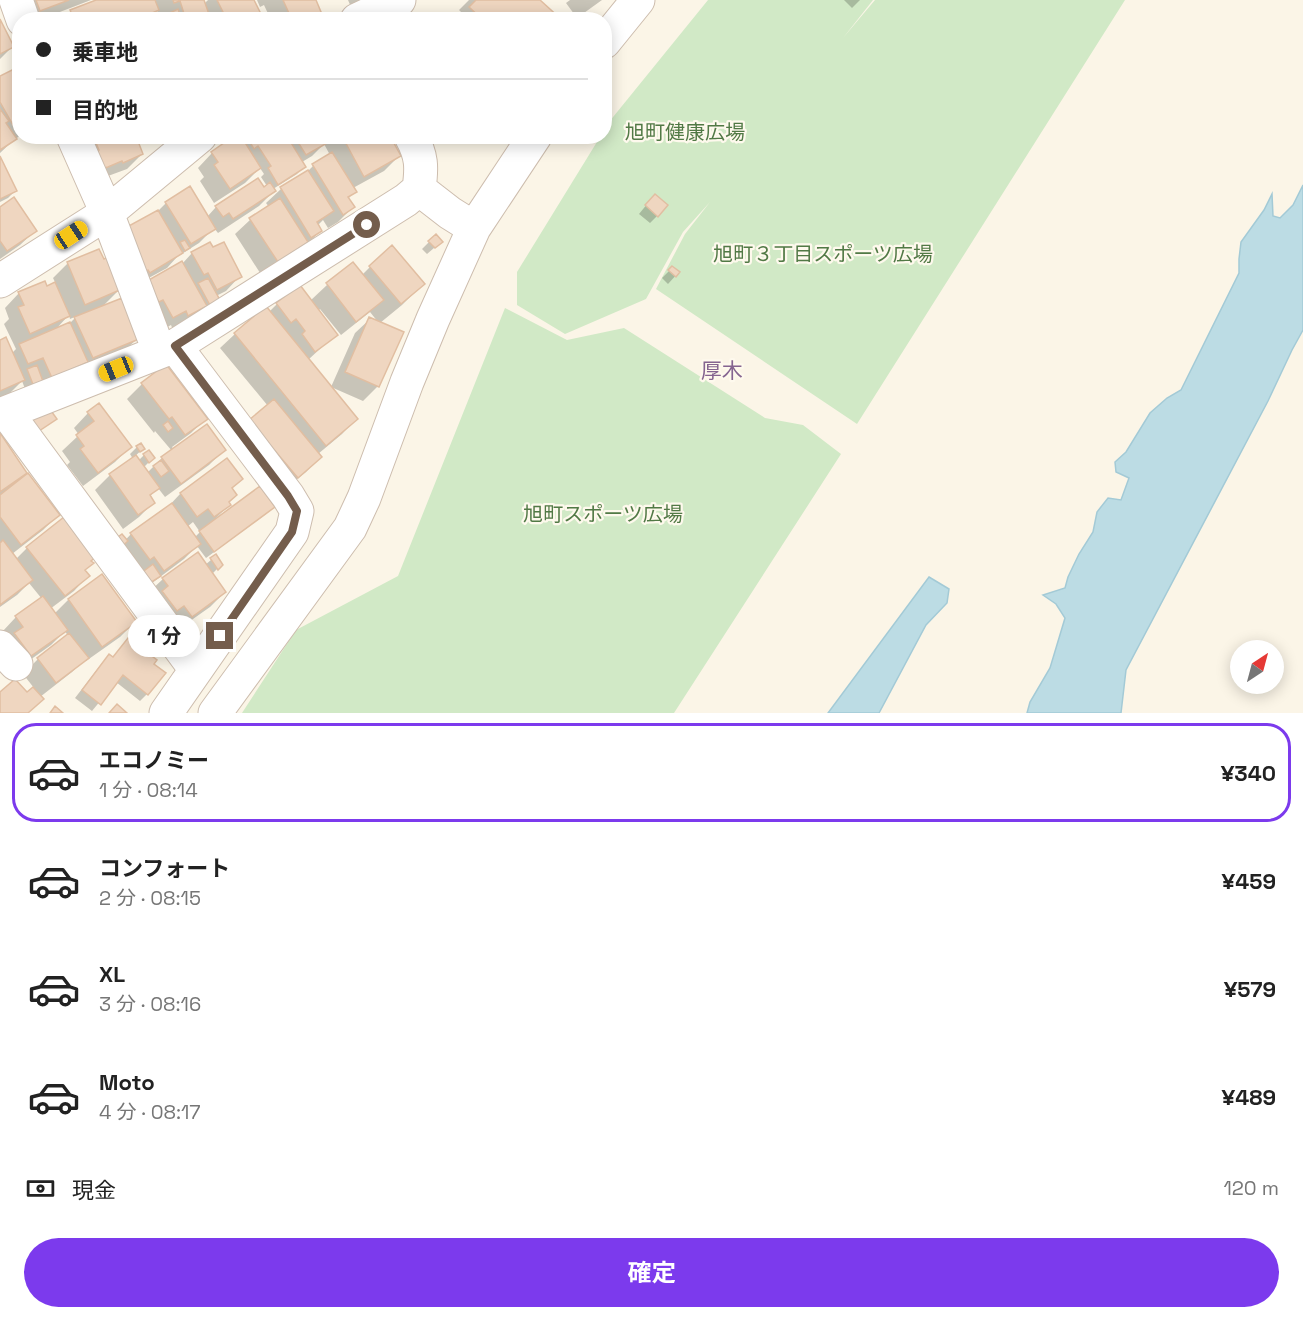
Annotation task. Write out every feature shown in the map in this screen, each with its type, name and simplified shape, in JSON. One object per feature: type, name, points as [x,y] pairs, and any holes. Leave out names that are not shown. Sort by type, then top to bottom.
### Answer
[{"type":"street","points":[[374,12],[399,0]]},
{"type":"street","points":[[612,32],[638,0]]},
{"type":"street","points":[[77,144],[167,349],[288,496],[297,511],[292,532],[166,713]]},
{"type":"street","points":[[0,281],[107,213],[190,144]]},
{"type":"street","points":[[196,670],[3,414],[167,349],[406,200],[419,189],[422,166],[415,144]]},
{"type":"street","points":[[215,713],[350,528],[364,498],[433,319],[474,228],[530,144]]},
{"type":"street","points":[[419,189],[474,228]]},
{"type":"green space","name":"旭町３丁目スポーツ広場","points":[[708,0],[873,0],[843,38],[875,0],[1125,0],[857,424],[656,289],[685,234],[710,202],[683,232],[646,299],[565,334],[517,305],[517,272],[596,144],[612,144],[612,118]]},
{"type":"green space","name":"旭町スポーツ広場","points":[[505,308],[567,340],[624,328],[765,418],[803,425],[841,454],[674,713],[242,713],[296,630],[398,576]]},
{"type":"water","points":[[1303,185],[1303,330],[1126,670],[1121,713],[1027,713],[1030,702],[1050,668],[1065,618],[1056,604],[1043,595],[1065,588],[1079,554],[1093,532],[1097,512],[1108,498],[1121,500],[1129,478],[1116,472],[1115,462],[1126,452],[1150,413],[1167,398],[1181,390],[1239,273],[1241,242],[1264,210],[1272,194],[1273,216],[1280,218],[1293,205]]},
{"type":"water","points":[[929,577],[949,589],[947,603],[926,625],[879,713],[828,713]]},
{"type":"building","points":[[36,0],[69,0],[40,11]]},
{"type":"building","points":[[96,0],[155,0],[159,10],[154,12],[71,12],[70,10]]},
{"type":"building","points":[[173,0],[204,0],[208,12],[183,12],[180,1],[174,3]]},
{"type":"building","points":[[217,0],[254,0],[260,12],[223,12]]},
{"type":"building","points":[[283,0],[316,0],[321,12],[288,12]]},
{"type":"building","points":[[476,0],[540,0],[553,12],[474,12],[469,7]]},
{"type":"building","points":[[0,19],[12,43],[12,48],[0,54]]},
{"type":"building","points":[[12,70],[12,123],[0,102],[0,76]]},
{"type":"building","points":[[0,109],[9,121],[6,123],[12,132],[12,142],[0,150]]},
{"type":"building","points":[[96,144],[139,144],[143,154],[104,168],[97,152],[99,150]]},
{"type":"building","points":[[222,144],[246,144],[261,168],[230,189],[214,165],[218,162],[211,152]]},
{"type":"building","points":[[251,144],[292,144],[306,167],[278,185],[268,168],[271,166],[258,146],[254,149]]},
{"type":"building","points":[[299,144],[325,144],[306,155]]},
{"type":"building","points":[[346,144],[394,144],[401,156],[364,177]]},
{"type":"building","points":[[332,152],[357,192],[348,197],[355,207],[343,215],[312,164]]},
{"type":"building","points":[[0,156],[17,191],[0,199]]},
{"type":"building","points":[[308,170],[334,211],[317,222],[322,231],[311,238],[280,187]]},
{"type":"building","points":[[258,178],[264,187],[270,182],[276,191],[233,219],[229,213],[223,217],[215,206]]},
{"type":"building","points":[[190,186],[216,229],[191,244],[165,202]]},
{"type":"building","points":[[655,194],[668,205],[658,217],[645,205]]},
{"type":"building","points":[[14,197],[37,231],[7,251],[0,241],[0,207]]},
{"type":"building","points":[[280,198],[308,242],[278,262],[249,218]]},
{"type":"building","points":[[158,210],[183,253],[150,273],[148,270],[145,272],[125,228]]},
{"type":"building","points":[[436,234],[443,242],[435,248],[428,241]]},
{"type":"building","points":[[185,240],[190,248],[185,251],[180,242]]},
{"type":"building","points":[[210,242],[213,247],[224,242],[242,277],[217,290],[208,273],[204,275],[191,252]]},
{"type":"building","points":[[392,245],[425,284],[401,304],[369,266]]},
{"type":"building","points":[[99,249],[104,259],[108,257],[122,289],[85,305],[67,262]]},
{"type":"building","points":[[182,261],[207,306],[188,316],[186,311],[173,318],[163,300],[159,302],[147,281]]},
{"type":"building","points":[[353,262],[384,300],[356,322],[326,283]]},
{"type":"building","points":[[672,266],[680,272],[676,277],[668,270]]},
{"type":"building","points":[[208,278],[221,302],[211,307],[198,283]]},
{"type":"building","points":[[45,281],[47,286],[55,282],[70,316],[30,334],[18,307],[24,305],[18,292]]},
{"type":"building","points":[[300,285],[338,335],[315,352],[302,334],[305,331],[296,319],[291,323],[276,303]]},
{"type":"building","points":[[122,298],[139,339],[93,358],[74,317]]},
{"type":"building","points":[[266,306],[358,419],[326,446],[234,333]]},
{"type":"building","points":[[369,317],[404,332],[379,387],[345,372]]},
{"type":"building","points":[[70,322],[88,362],[52,378],[43,358],[28,364],[19,344]]},
{"type":"building","points":[[6,337],[25,380],[0,391],[0,340]]},
{"type":"building","points":[[166,364],[208,419],[185,435],[172,417],[169,419],[141,383]]},
{"type":"building","points":[[37,365],[44,384],[34,387],[27,369]]},
{"type":"building","points":[[274,399],[322,457],[298,478],[249,420]]},
{"type":"building","points":[[99,403],[132,447],[98,473],[80,449],[84,446],[76,435],[94,421],[87,412]]},
{"type":"building","points":[[49,408],[57,419],[36,433],[29,423]]},
{"type":"building","points":[[168,421],[173,428],[168,432],[163,425]]},
{"type":"building","points":[[207,424],[226,450],[181,484],[161,457]]},
{"type":"building","points":[[0,433],[27,473],[0,492]]},
{"type":"building","points":[[141,443],[145,449],[140,452],[136,446]]},
{"type":"building","points":[[149,450],[155,458],[149,463],[143,454]]},
{"type":"building","points":[[136,455],[160,488],[150,495],[155,503],[138,515],[109,474]]},
{"type":"building","points":[[227,458],[243,479],[232,488],[237,495],[229,502],[231,505],[214,517],[208,509],[197,517],[180,493]]},
{"type":"building","points":[[161,460],[169,471],[161,477],[153,466]]},
{"type":"building","points":[[28,473],[60,515],[21,545],[0,517],[0,495]]},
{"type":"building","points":[[260,486],[275,507],[214,552],[199,531]]},
{"type":"building","points":[[172,503],[201,544],[164,571],[154,557],[150,560],[130,533]]},
{"type":"building","points":[[64,517],[96,557],[91,561],[94,563],[85,570],[90,576],[65,596],[26,547]]},
{"type":"building","points":[[122,534],[128,541],[120,548],[114,540]]},
{"type":"building","points":[[3,540],[33,580],[0,605],[0,543]]},
{"type":"building","points":[[198,552],[226,592],[192,617],[184,606],[177,611],[162,591],[168,586],[162,578]]},
{"type":"building","points":[[216,554],[223,565],[218,570],[210,558]]},
{"type":"building","points":[[153,564],[161,576],[147,585],[140,574]]},
{"type":"building","points":[[102,574],[137,622],[102,647],[68,599]]},
{"type":"building","points":[[43,596],[68,630],[31,656],[14,633],[23,627],[15,616]]},
{"type":"building","points":[[69,633],[89,658],[56,683],[37,658]]},
{"type":"building","points":[[128,638],[157,660],[154,664],[166,673],[148,695],[123,675],[101,705],[82,690],[109,654],[113,657]]},
{"type":"building","points":[[15,679],[27,692],[33,687],[44,699],[28,713],[0,713],[0,692]]},
{"type":"building","points":[[117,704],[127,713],[109,713]]},
{"type":"building","points":[[55,706],[63,713],[50,713]]},
{"type":"district","name":"厚木","points":[[722,370]]},
{"type":"route","points":[[220,636],[292,532],[297,511],[175,346],[367,225]]},
{"type":"park label","name":"旭町健康広場","points":[[685,132]]}]
